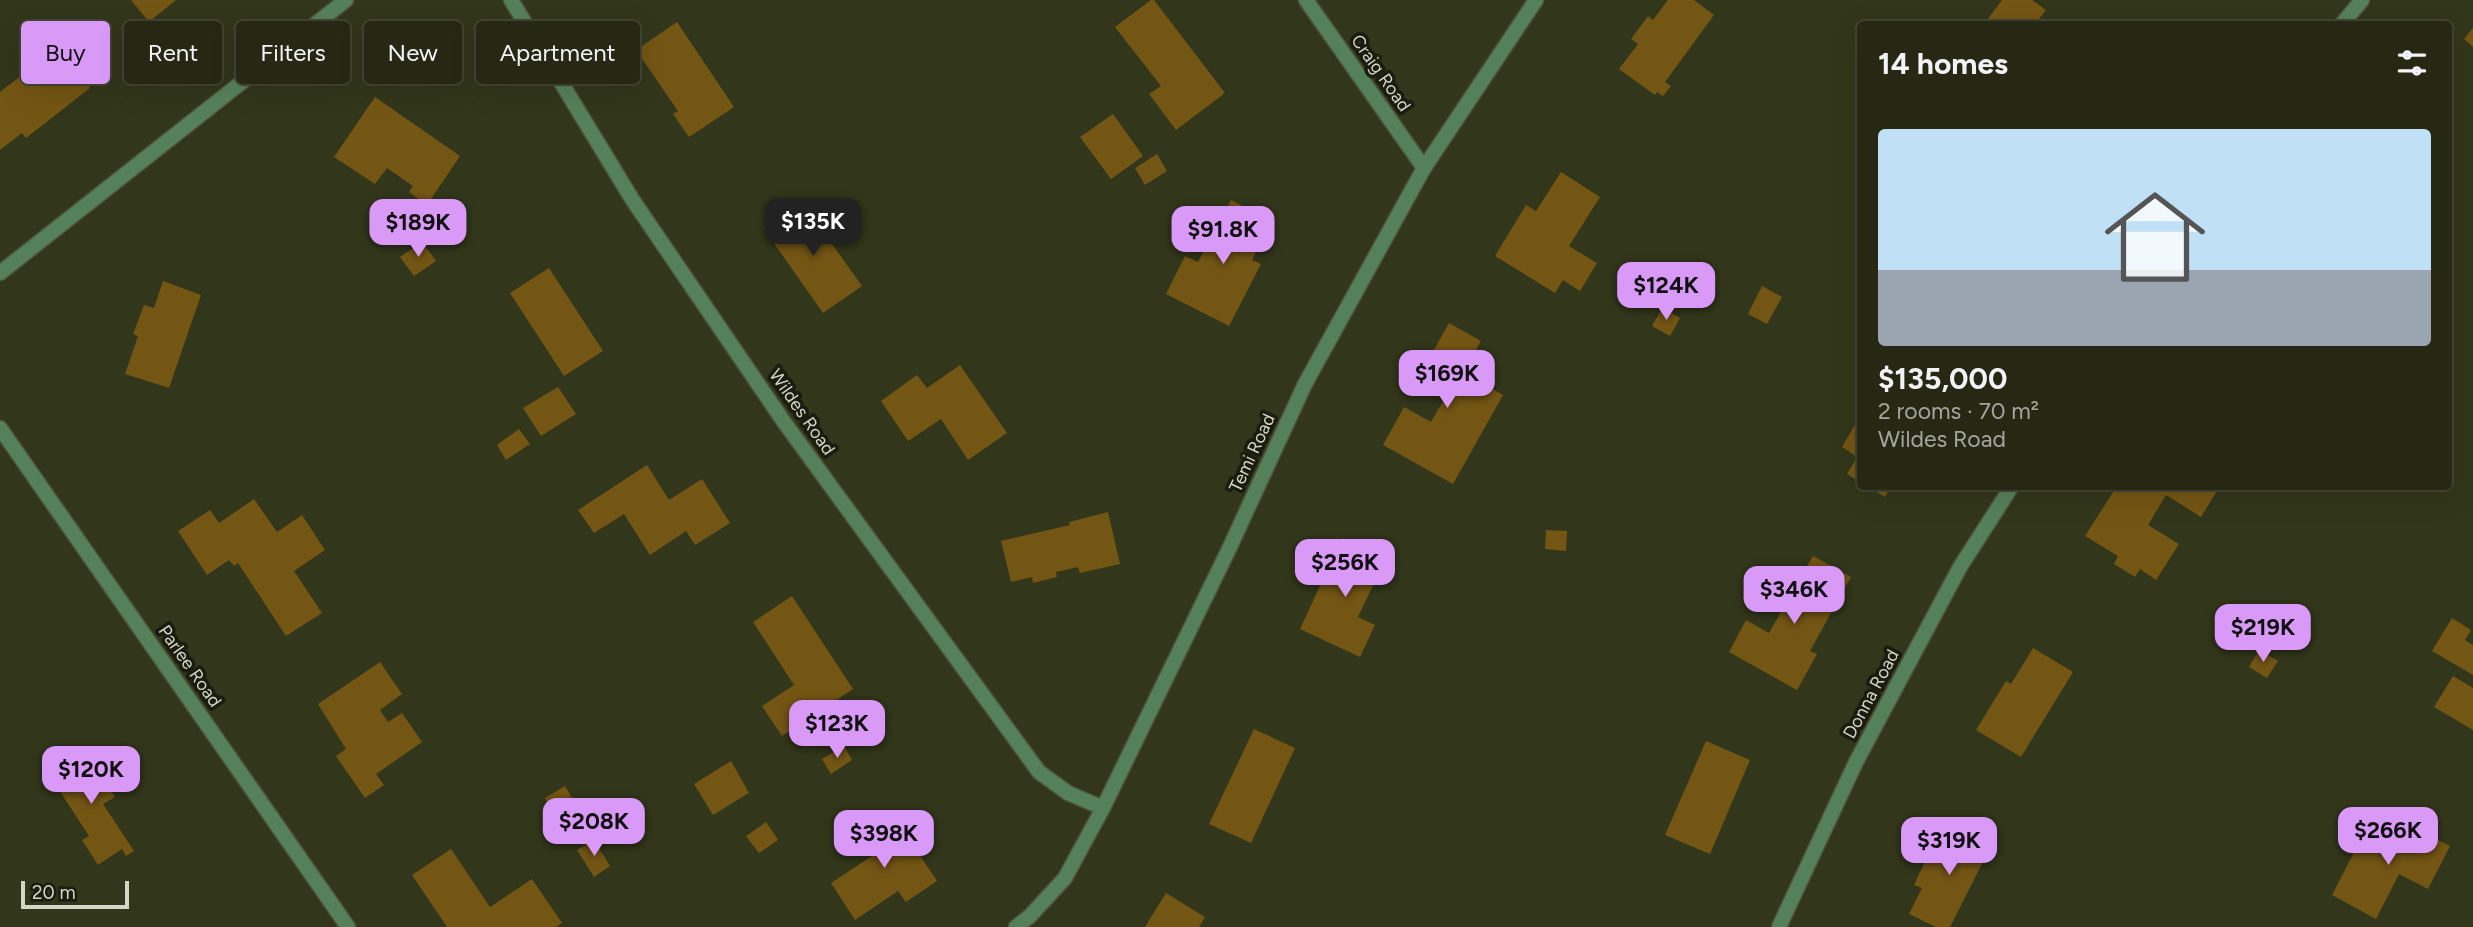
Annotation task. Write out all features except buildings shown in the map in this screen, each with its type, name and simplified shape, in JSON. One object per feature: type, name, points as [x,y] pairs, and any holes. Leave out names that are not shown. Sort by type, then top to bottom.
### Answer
[{"type":"street","points":[[0,273],[346,0]]},
{"type":"street","name":"Wildes Road","points":[[511,0],[632,199],[784,422],[1039,772],[1068,793],[1104,808]]},
{"type":"street","name":"Craig Road","points":[[1306,0],[1424,168]]},
{"type":"street","name":"Temi Road","points":[[1016,927],[1030,916],[1065,878],[1104,808],[1305,384],[1424,168],[1536,0]]},
{"type":"street","points":[[2344,21],[2362,0]]},
{"type":"street","name":"Parlee Road","points":[[0,428],[348,927]]},
{"type":"street","name":"Donna Road","points":[[1779,927],[1856,762],[1960,567],[2009,490]]}]
